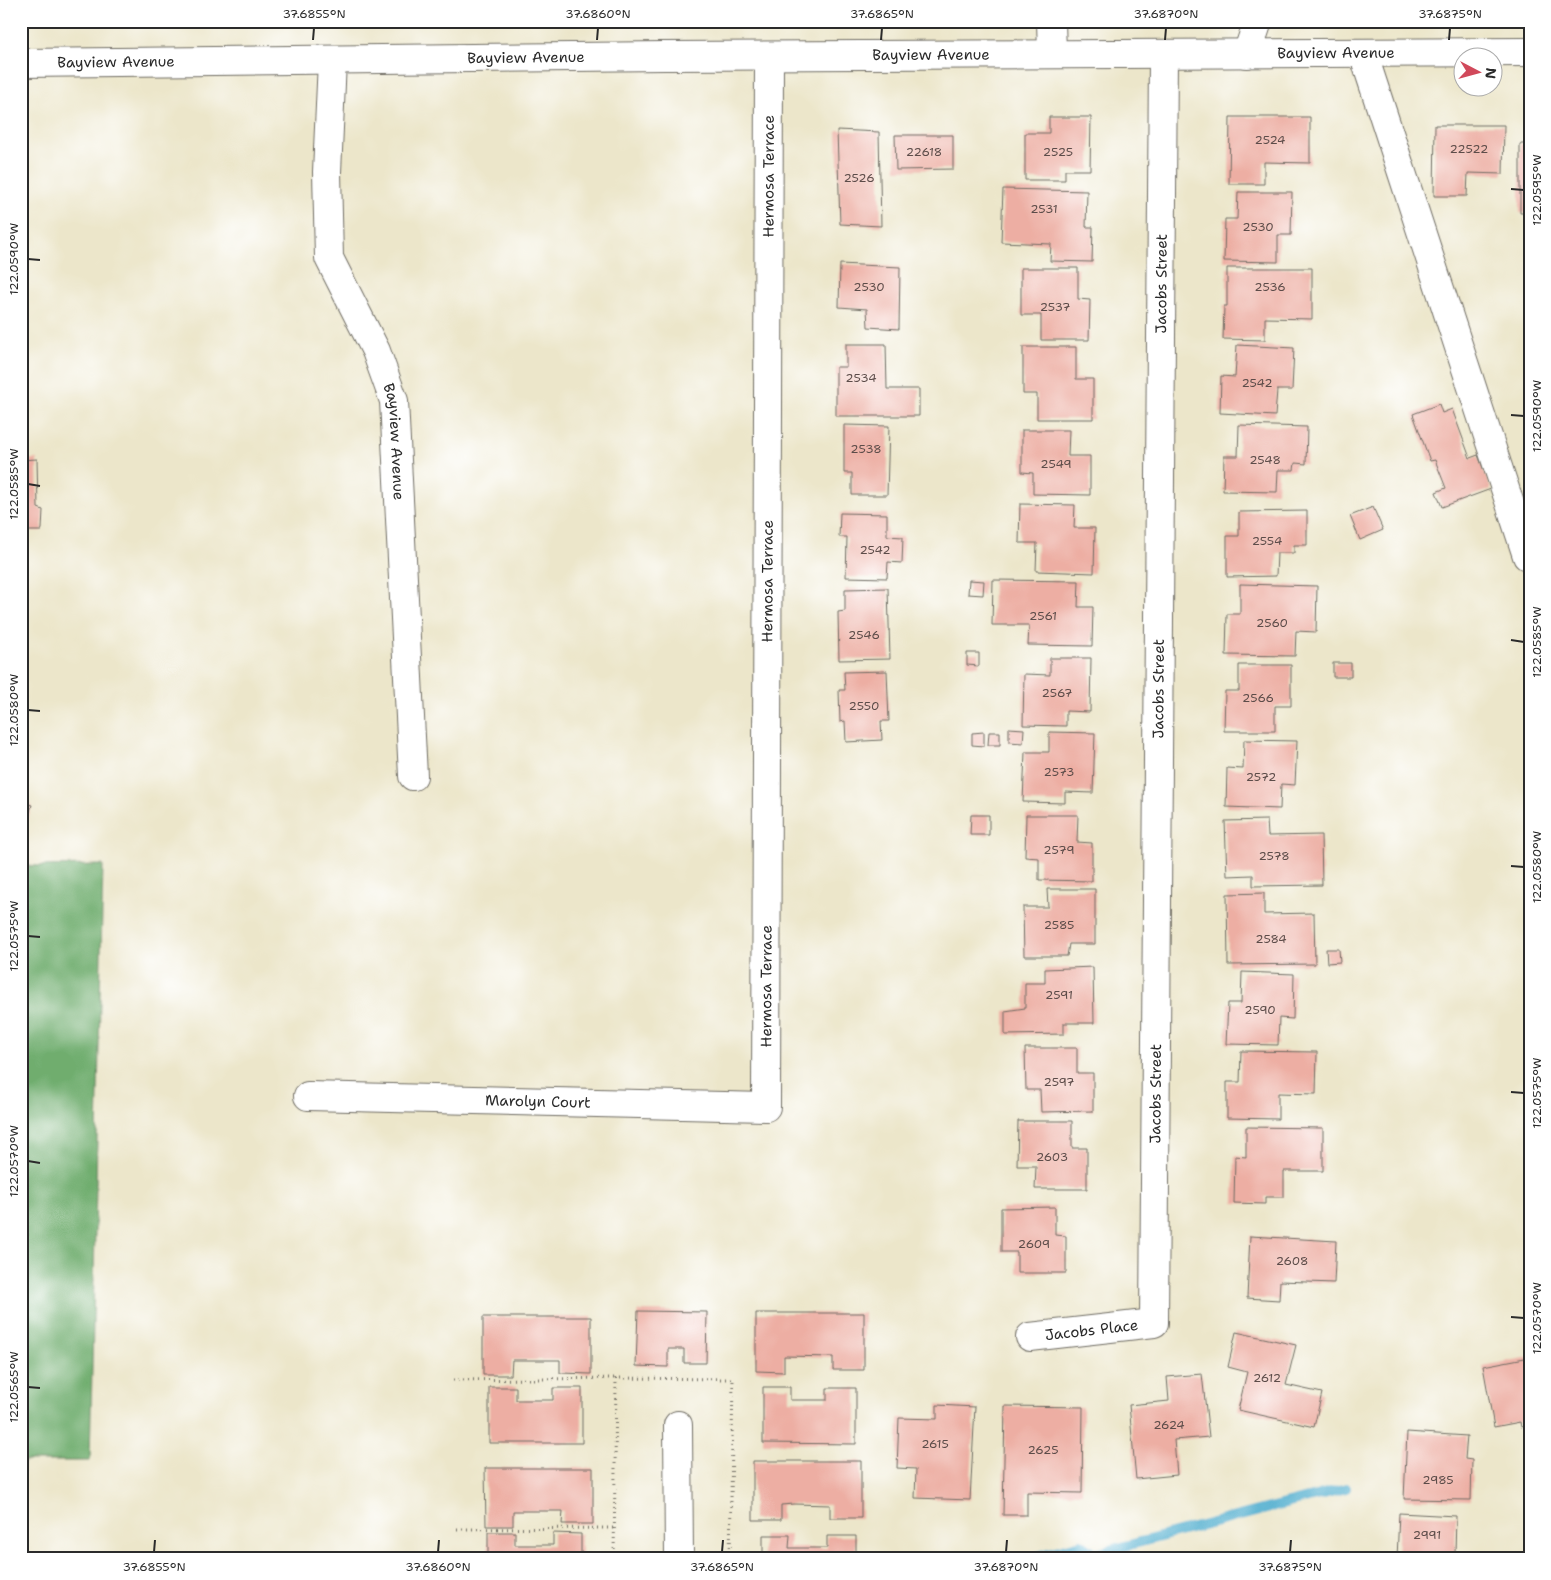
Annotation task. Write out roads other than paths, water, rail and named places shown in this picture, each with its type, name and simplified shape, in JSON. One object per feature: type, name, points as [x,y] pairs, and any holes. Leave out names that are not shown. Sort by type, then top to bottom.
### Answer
[{"type":"street","points":[[1051,21],[1052,53]]},
{"type":"street","points":[[1247,54],[1258,21]]},
{"type":"street","name":"Bayview Avenue","points":[[21,63],[1052,53],[1162,55],[1530,52]]},
{"type":"street","points":[[1363,53],[1527,556]]},
{"type":"street","name":"Jacobs Street","points":[[1154,1323],[1162,55]]},
{"type":"street","name":"Hermosa Terrace","points":[[766,1107],[770,56]]},
{"type":"street","name":"Bayview Avenue","points":[[332,61],[327,172],[329,258],[376,351],[394,401],[413,776]]},
{"type":"street","name":"Marolyn Court","points":[[308,1096],[766,1107]]},
{"type":"street","name":"Jacobs Place","points":[[1030,1337],[1154,1323]]},
{"type":"street","points":[[678,1425],[679,1559]]},
{"type":"waterway","points":[[1028,1559],[1081,1544],[1095,1554],[1346,1488]]}]
